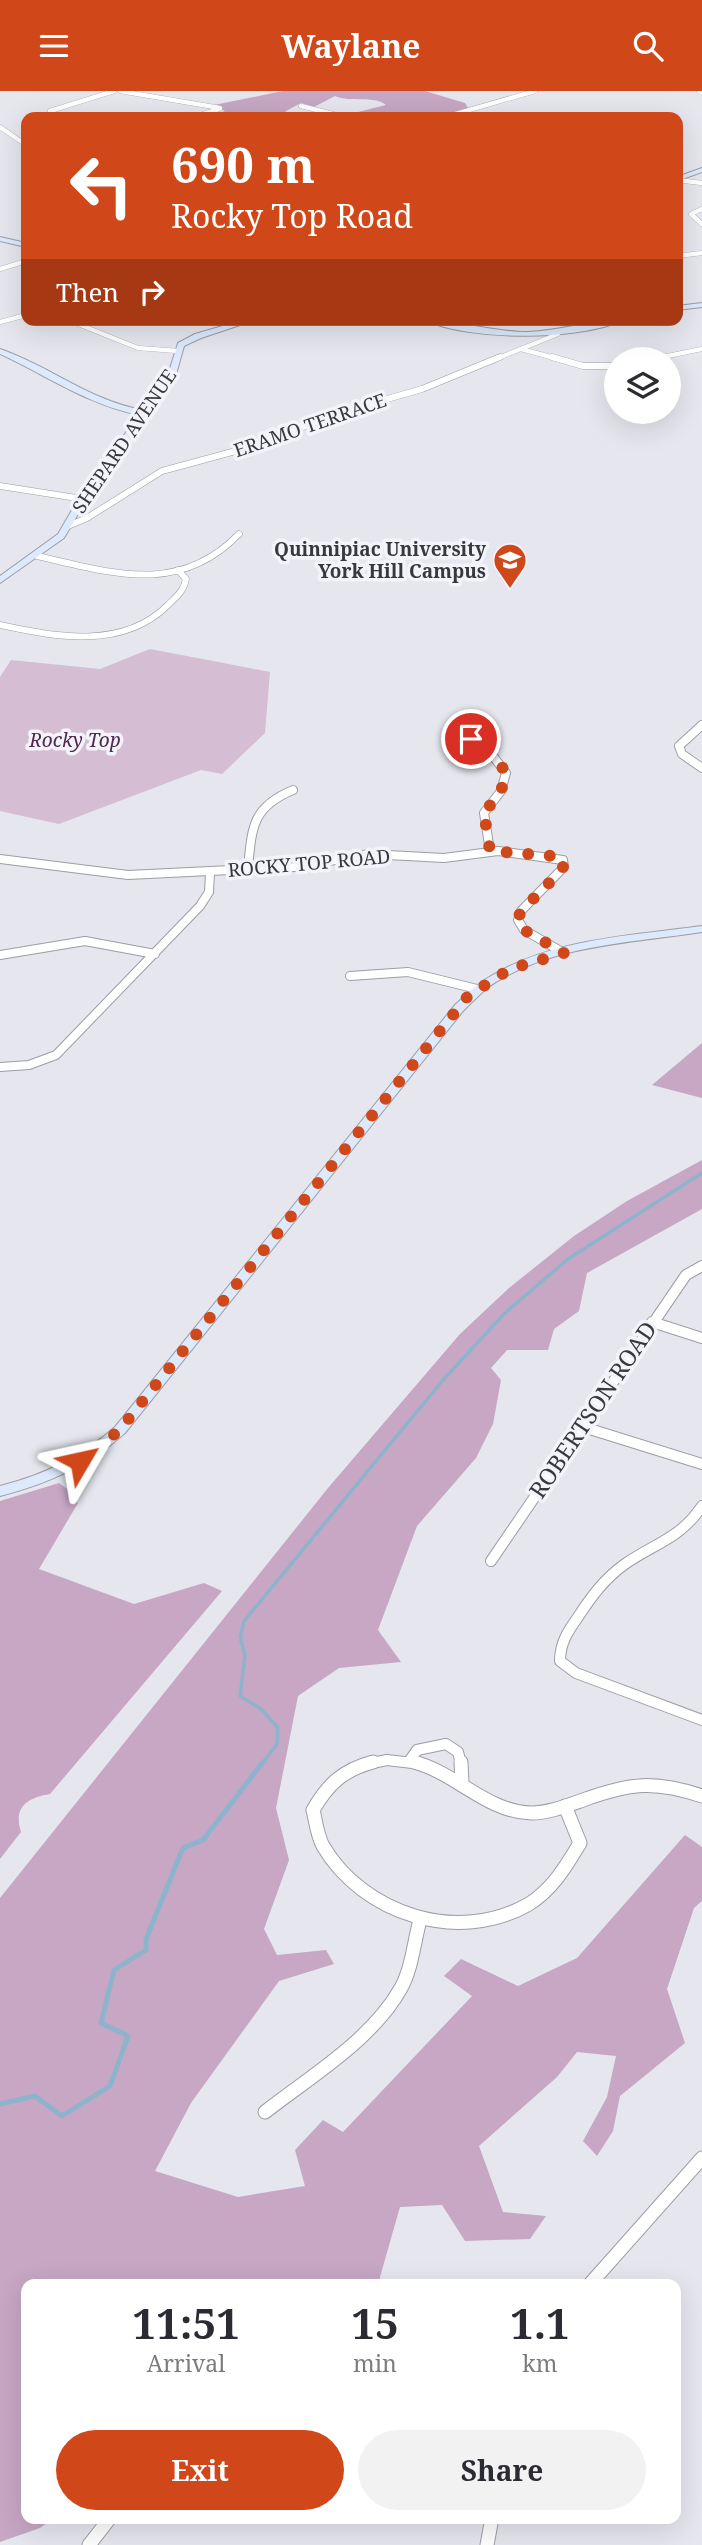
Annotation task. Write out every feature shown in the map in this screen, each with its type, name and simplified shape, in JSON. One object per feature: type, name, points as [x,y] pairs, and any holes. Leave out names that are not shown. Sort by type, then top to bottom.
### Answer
[{"type":"main road","points":[[683,177],[702,170]]},
{"type":"main road","points":[[0,239],[21,244]]},
{"type":"main road","points":[[683,307],[702,305]]},
{"type":"main road","name":"SHEPARD AVENUE","points":[[0,580],[57,541],[83,499],[175,371],[177,351],[181,345],[193,337],[231,326]]},
{"type":"main road","points":[[450,326],[475,333],[558,334],[593,326]]},
{"type":"main road","points":[[2,353],[66,387],[144,413]]},
{"type":"main road","points":[[0,1491],[38,1481],[71,1467],[120,1430],[446,1023],[477,989],[510,969],[564,953],[702,929]]},
{"type":"street","points":[[50,111],[114,91]]},
{"type":"street","points":[[120,91],[220,108],[208,112]]},
{"type":"street","points":[[462,112],[535,91]]},
{"type":"street","points":[[301,106],[325,112]]},
{"type":"street","points":[[0,127],[21,142]]},
{"type":"street","points":[[702,209],[691,215],[702,225]]},
{"type":"street","points":[[683,255],[702,253]]},
{"type":"street","points":[[0,269],[21,263]]},
{"type":"street","points":[[0,322],[21,316]]},
{"type":"street","points":[[83,326],[138,348],[177,351]]},
{"type":"street","name":"ERAMO TERRACE","points":[[68,526],[87,518],[162,471],[243,449],[349,410],[422,389],[558,334]]},
{"type":"street","points":[[521,349],[583,366],[604,366]]},
{"type":"street","points":[[681,353],[702,349]]},
{"type":"street","points":[[0,486],[83,499]]},
{"type":"street","points":[[37,556],[125,573],[178,570],[211,559],[239,534]]},
{"type":"street","points":[[0,625],[62,638],[140,628],[153,620],[184,589],[186,579],[178,570]]},
{"type":"street","points":[[702,725],[679,746],[682,754],[702,768]]},
{"type":"street","points":[[455,735],[471,739],[490,749],[506,773],[501,791],[484,813],[490,851]]},
{"type":"street","points":[[248,868],[258,810],[271,799],[293,790]]},
{"type":"street","name":"ROCKY TOP ROAD","points":[[0,859],[114,874],[295,867],[369,854],[444,858],[490,851],[543,855],[563,860],[561,871],[521,911],[517,921],[524,930],[564,953]]},
{"type":"street","points":[[0,1067],[29,1065],[57,1055],[205,899],[210,872]]},
{"type":"street","points":[[0,955],[85,941],[155,954]]},
{"type":"street","points":[[350,976],[408,972],[477,989]]},
{"type":"street","name":"ROBERTSON ROAD","points":[[491,1561],[652,1322],[686,1275],[702,1266]]},
{"type":"street","points":[[652,1322],[702,1338]]},
{"type":"street","points":[[580,1426],[702,1464]]},
{"type":"street","points":[[702,1506],[691,1524],[664,1546],[629,1561],[602,1581],[559,1644],[560,1661],[576,1673],[702,1720]]},
{"type":"street","points":[[410,1761],[417,1750],[446,1744],[458,1752],[462,1784]]},
{"type":"street","points":[[565,1806],[580,1843],[571,1866],[547,1892],[517,1911],[473,1923],[420,1920],[379,1905],[345,1877],[322,1845],[313,1809],[334,1780],[372,1761],[410,1761],[441,1771],[495,1805],[532,1813],[565,1806],[631,1782],[667,1783],[702,1796]]},
{"type":"street","points":[[265,2112],[339,2053],[381,2014],[401,1987],[420,1920]]},
{"type":"street","points":[[594,2279],[702,2158]]},
{"type":"street","points":[[89,2545],[105,2524]]},
{"type":"street","points":[[487,2545],[491,2524]]},
{"type":"green space","name":"Rocky Top","points":[[150,649],[270,672],[265,733],[222,774],[201,770],[59,824],[0,811],[0,677],[11,660],[100,669]]},
{"type":"shaded area","points":[[283,91],[425,91],[465,103],[468,108],[455,112],[358,112],[386,105],[375,100],[335,96],[314,107],[301,103],[286,112],[222,112],[225,111],[214,105]]},
{"type":"shaded area","points":[[702,1043],[702,1098],[652,1085]]},
{"type":"shaded area","points":[[702,1160],[702,1209],[587,1273],[579,1311],[554,1329],[548,1350],[507,1350],[491,1368],[501,1380],[493,1424],[476,1458],[417,1526],[378,1630],[401,1662],[339,1668],[298,1696],[276,1808],[289,1860],[264,1929],[277,1955],[326,1950],[334,1964],[279,1981],[191,2103],[155,2171],[238,2197],[305,2186],[295,2150],[323,2120],[343,2132],[472,1996],[444,1976],[461,1959],[518,1986],[577,1958],[685,1835],[702,1847],[702,1901],[694,1908],[667,1989],[685,2043],[620,2096],[613,2131],[597,2156],[583,2141],[607,2097],[616,2056],[577,2052],[557,2077],[479,2146],[503,2212],[546,2216],[530,2239],[465,2241],[442,2205],[400,2207],[379,2279],[21,2279],[21,2524],[46,2524],[0,2542],[0,1898],[328,1488],[460,1334],[509,1288],[574,1236],[627,1201]]},
{"type":"shaded area","points":[[59,1483],[74,1494],[78,1503],[39,1569],[134,1604],[204,1583],[222,1591],[50,1794],[35,1798],[24,1805],[19,1816],[21,1832],[0,1859],[0,1501]]},
{"type":"waterway","points":[[262,1764],[277,1744],[278,1728],[261,1709],[240,1696],[245,1655],[240,1637],[244,1621],[443,1380],[505,1313],[568,1259],[702,1173]]},
{"type":"waterway","points":[[0,2104],[35,2096],[62,2116],[110,2086],[128,2036],[101,2023],[114,1970],[146,1950],[146,1939],[183,1848],[203,1840],[263,1762]]},
{"type":"place","name":"Quinnipiac University York Hill Campus","points":[[510,590]]},
{"type":"route","points":[[80,1461],[108,1441],[126,1422],[468,996],[510,969],[564,953],[531,935],[517,921],[521,911],[561,871],[565,863],[552,856],[490,851],[484,813],[501,791],[506,781],[506,773],[490,749],[471,739]]}]
